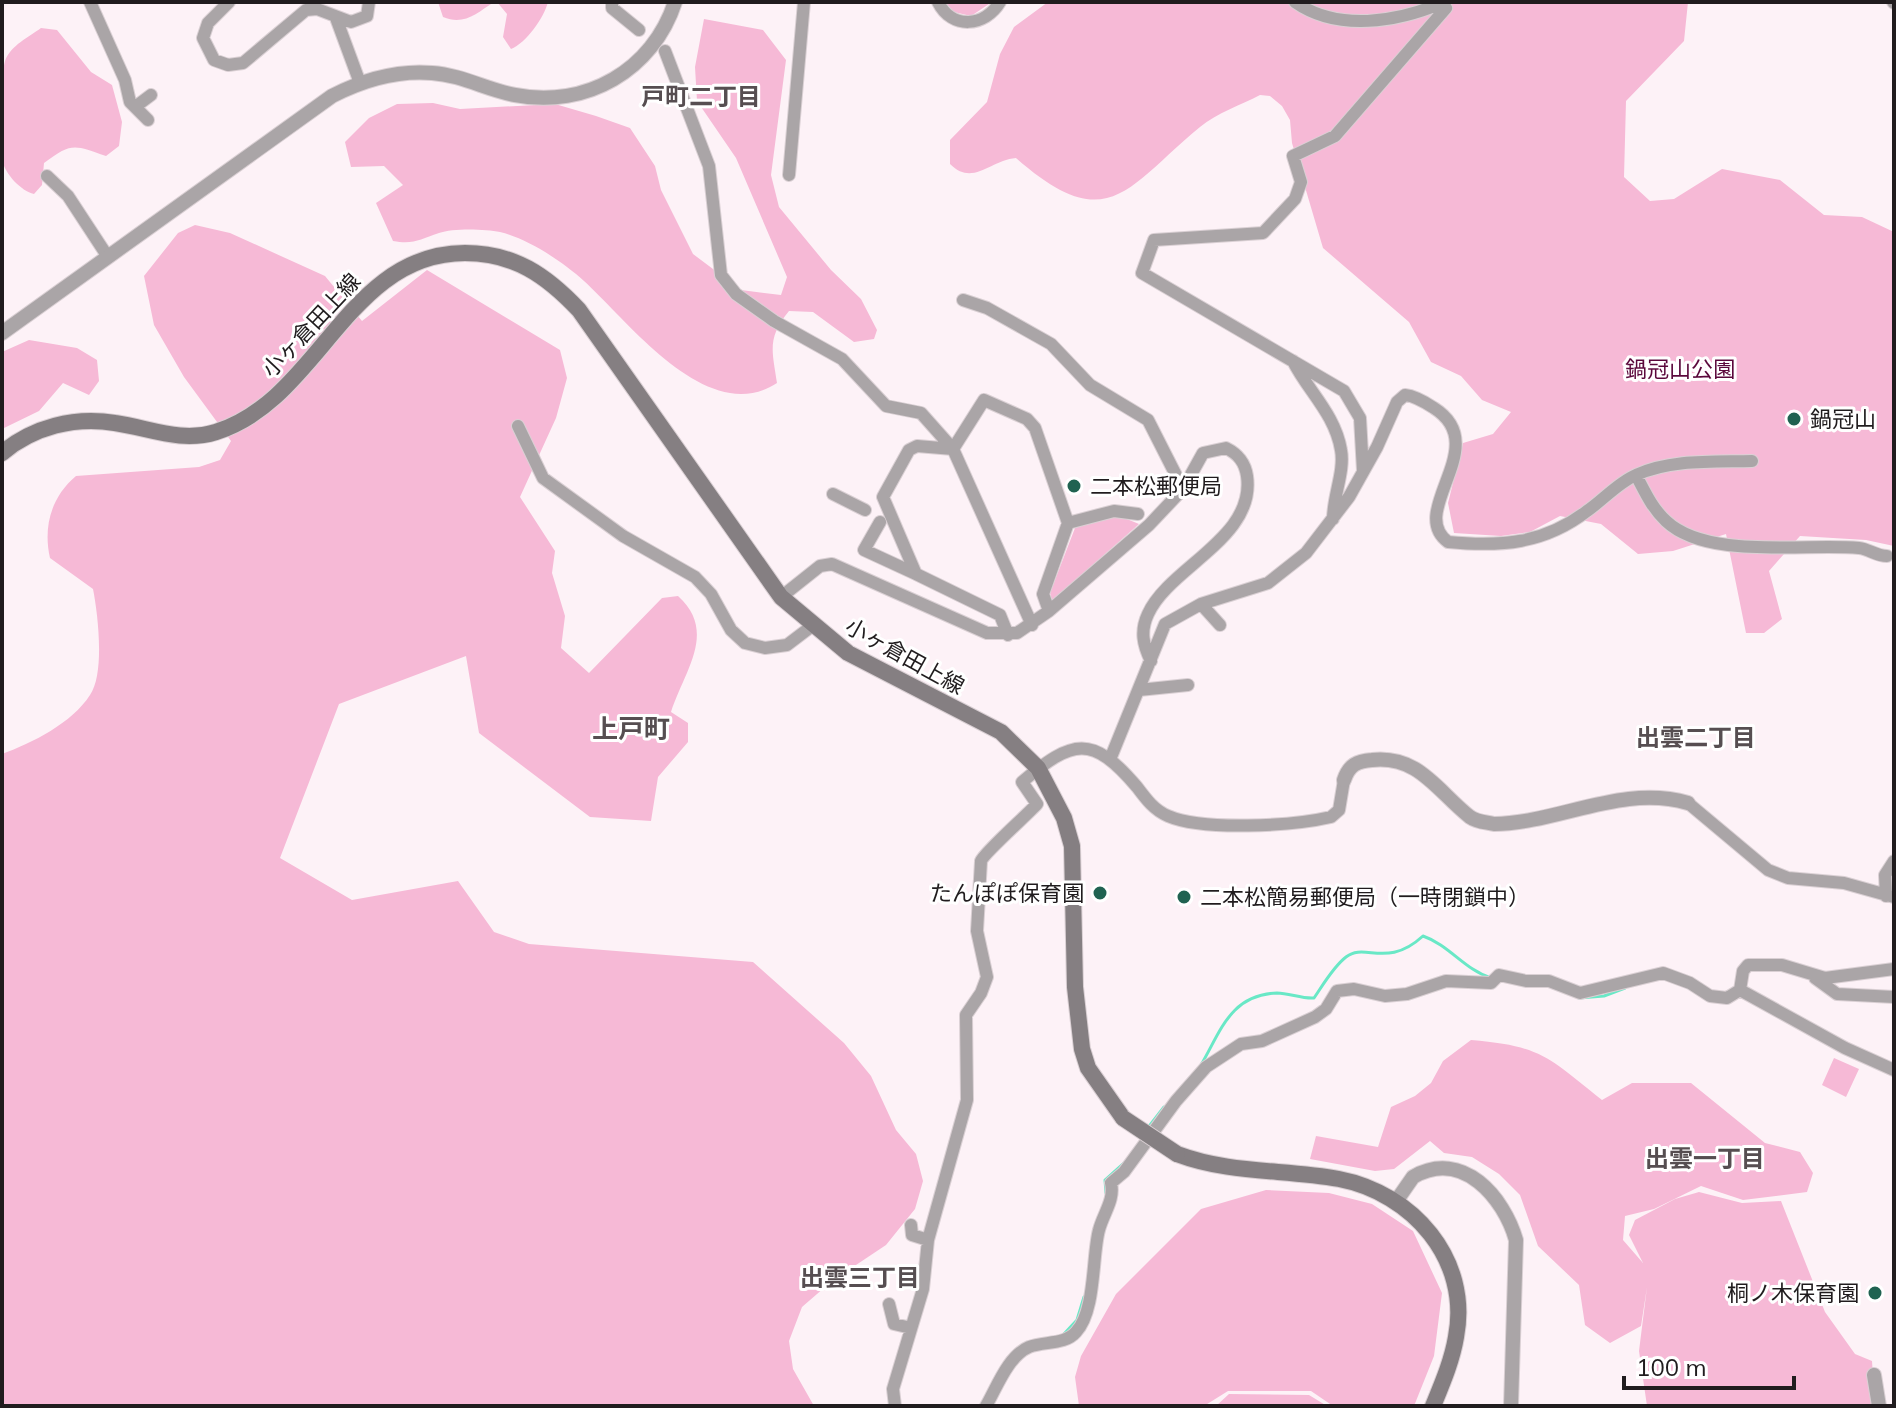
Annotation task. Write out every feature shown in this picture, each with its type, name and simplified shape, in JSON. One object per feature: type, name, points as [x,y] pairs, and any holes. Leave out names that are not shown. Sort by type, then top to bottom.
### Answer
[{"type":"main road","name":"小ヶ倉田上線","points":[[2,453],[46,428],[74,421],[117,423],[174,436],[217,432],[274,398],[382,282],[401,270],[444,253],[488,253],[531,269],[552,281],[579,310],[781,597],[848,653],[1001,732],[1038,768],[1064,818],[1072,846],[1075,987],[1082,1049],[1099,1086],[1123,1118],[1177,1154],[1209,1165],[1339,1179],[1376,1189],[1397,1200],[1434,1237],[1456,1290],[1457,1335],[1433,1406]]},
{"type":"street","points":[[229,2],[208,23],[203,38],[209,54],[228,65],[243,63],[306,10],[317,9],[336,18],[360,21],[367,16],[369,2]]},
{"type":"street","points":[[612,2],[612,8],[639,30]]},
{"type":"street","points":[[2,333],[332,96],[360,83],[418,72],[455,76],[527,97],[591,91],[630,69],[661,35],[675,2]]},
{"type":"street","points":[[789,175],[804,2]]},
{"type":"street","points":[[938,2],[951,17],[970,22],[986,19],[1000,2]]},
{"type":"street","points":[[1295,2],[1324,14],[1363,22],[1410,16],[1442,3],[1446,8],[1335,136],[1293,156],[1301,182],[1295,199],[1277,221],[1263,233],[1154,240],[1142,273],[1333,382],[1350,398],[1360,418],[1363,471]]},
{"type":"street","points":[[95,4],[135,107],[148,120]]},
{"type":"street","points":[[336,18],[360,83]]},
{"type":"street","points":[[665,51],[709,166],[721,275],[727,285],[774,321],[842,359],[886,406],[921,413],[953,449],[1032,625]]},
{"type":"street","points":[[135,107],[151,95]]},
{"type":"street","points":[[47,176],[68,196],[108,257]]},
{"type":"street","points":[[963,300],[987,308],[1051,344],[1090,385],[1148,420],[1183,489]]},
{"type":"street","points":[[1293,360],[1306,388],[1315,394],[1325,409],[1341,451],[1333,519]]},
{"type":"street","points":[[1111,757],[1165,624],[1201,604],[1268,583],[1306,553],[1333,519],[1363,471],[1397,402],[1405,395],[1450,418],[1457,434],[1435,519],[1440,534],[1448,542],[1509,545],[1537,540],[1576,521],[1636,475],[1681,464],[1752,461]]},
{"type":"street","points":[[953,449],[984,400],[1027,419],[1035,428],[1068,523],[1043,594],[1049,611]]},
{"type":"street","points":[[518,426],[543,478],[623,536],[695,577],[711,594],[731,630],[745,643],[765,648],[787,645],[812,626]]},
{"type":"street","points":[[916,574],[883,497],[909,450],[917,446],[953,449]]},
{"type":"street","points":[[781,597],[820,566],[832,564],[987,633],[1008,635],[1032,625],[1149,525],[1183,489],[1196,461],[1210,450],[1232,451],[1246,471],[1248,485],[1243,501],[1226,534],[1161,594],[1148,612],[1143,630],[1144,647],[1151,661]]},
{"type":"street","points":[[1636,475],[1650,503],[1668,523],[1690,535],[1740,545],[1862,548],[1887,556]]},
{"type":"street","points":[[833,494],[865,510]]},
{"type":"street","points":[[1068,523],[1114,511],[1138,514]]},
{"type":"street","points":[[880,522],[864,550],[1000,615],[1008,635]]},
{"type":"street","points":[[1201,604],[1220,625]]},
{"type":"street","points":[[1139,690],[1188,685]]},
{"type":"street","points":[[895,1406],[895,1382],[923,1289],[928,1240],[967,1100],[966,1015],[981,993],[987,977],[977,931],[981,861],[983,854],[1006,838],[1037,804],[1022,782],[1053,757],[1077,749],[1111,757],[1159,811],[1186,823],[1211,826],[1331,817],[1337,814],[1342,801],[1344,780],[1349,768],[1362,761],[1400,761],[1416,767],[1473,819],[1494,824],[1630,799],[1658,797],[1688,803],[1768,870],[1788,878],[1844,883],[1890,897],[1885,875],[1894,861]]},
{"type":"street","points":[[986,1406],[1016,1356],[1027,1348],[1068,1339],[1076,1332],[1096,1274],[1097,1240],[1113,1193],[1111,1183],[1124,1172],[1176,1101],[1206,1067],[1241,1044],[1262,1041],[1315,1017],[1326,1009],[1337,991],[1354,989],[1385,996],[1407,994],[1446,981],[1494,980],[1549,981],[1580,993],[1596,992],[1663,973],[1719,998],[1736,996],[1743,971],[1748,965],[1782,965],[1825,978],[1894,969]]},
{"type":"street","points":[[1809,974],[1837,994],[1894,997]]},
{"type":"street","points":[[1740,990],[1845,1048],[1894,1070]]},
{"type":"street","points":[[1397,1200],[1413,1177],[1445,1170],[1482,1183],[1508,1214],[1516,1240],[1511,1406]]},
{"type":"street","points":[[911,1225],[912,1235],[928,1240]]},
{"type":"street","points":[[889,1304],[894,1324],[911,1328]]},
{"type":"street","points":[[1874,1375],[1879,1406]]},
{"type":"green space","points":[[438,2],[494,2],[470,17],[457,20],[443,17]]},
{"type":"green space","points":[[497,2],[548,2],[534,29],[511,49],[503,37],[507,14]]},
{"type":"green space","points":[[945,2],[992,2],[971,16],[954,12]]},
{"type":"green space","name":"鍋冠山公園","points":[[1048,2],[1688,2],[1684,41],[1626,101],[1624,177],[1650,201],[1674,199],[1722,169],[1780,180],[1824,215],[1862,217],[1894,232],[1894,546],[1866,540],[1800,536],[1769,571],[1782,619],[1764,633],[1746,633],[1726,534],[1673,551],[1638,554],[1601,524],[1560,516],[1530,532],[1501,536],[1454,533],[1448,503],[1463,443],[1493,434],[1511,412],[1482,400],[1461,376],[1431,362],[1409,322],[1323,248],[1292,143],[1290,120],[1282,106],[1270,96],[1260,95],[1214,118],[1134,185],[1115,195],[1095,200],[1073,196],[1047,182],[1016,158],[974,173],[958,170],[950,164],[950,140],[987,102],[1000,54],[1014,27]]},
{"type":"green space","points":[[704,19],[763,30],[786,60],[771,175],[779,207],[831,270],[861,299],[877,330],[874,339],[854,342],[813,312],[789,311],[774,337],[777,383],[751,393],[724,392],[697,381],[647,343],[575,273],[511,235],[460,230],[445,231],[412,242],[393,241],[376,203],[403,185],[384,166],[351,167],[345,142],[369,118],[397,104],[433,103],[460,109],[555,104],[596,116],[630,128],[655,166],[661,190],[693,254],[741,290],[781,295],[787,277],[736,158],[697,101],[695,67]]},
{"type":"green space","points":[[41,28],[57,30],[91,72],[112,85],[122,122],[119,146],[106,156],[74,148],[44,163],[42,185],[34,194],[19,186],[2,160],[1,95],[8,55]]},
{"type":"green space","points":[[195,225],[230,233],[325,276],[362,321],[427,270],[560,350],[567,378],[556,418],[520,497],[555,551],[552,573],[565,616],[561,648],[589,673],[662,598],[678,596],[690,610],[696,624],[694,652],[671,712],[688,723],[688,742],[658,777],[651,821],[590,817],[479,733],[466,656],[339,704],[280,858],[352,900],[458,881],[494,932],[529,944],[753,962],[844,1043],[871,1076],[896,1130],[916,1154],[923,1181],[915,1209],[886,1245],[832,1281],[802,1307],[789,1341],[793,1369],[814,1406],[2,1406],[2,754],[38,738],[73,714],[90,695],[98,673],[98,628],[93,589],[50,558],[49,524],[60,493],[76,476],[199,467],[220,460],[231,441],[184,377],[154,325],[144,276],[178,233]]},
{"type":"green space","points":[[29,340],[77,348],[97,360],[99,381],[89,395],[63,383],[39,411],[2,429],[2,352]]},
{"type":"green space","points":[[1117,515],[1139,524],[1052,601],[1050,593],[1075,528]]},
{"type":"green space","points":[[1471,1040],[1514,1046],[1543,1056],[1602,1100],[1632,1083],[1691,1083],[1765,1143],[1800,1152],[1813,1173],[1807,1192],[1743,1200],[1701,1186],[1654,1209],[1625,1216],[1623,1240],[1643,1263],[1629,1235],[1635,1220],[1675,1199],[1699,1192],[1742,1203],[1781,1201],[1825,1312],[1855,1354],[1872,1361],[1875,1406],[1647,1406],[1639,1351],[1647,1287],[1641,1326],[1610,1343],[1585,1325],[1579,1285],[1538,1246],[1520,1195],[1499,1174],[1472,1157],[1444,1153],[1430,1141],[1394,1169],[1375,1171],[1310,1159],[1316,1136],[1378,1147],[1391,1107],[1415,1096],[1431,1083],[1443,1061]]},
{"type":"green space","points":[[1834,1058],[1859,1069],[1846,1097],[1822,1085]]},
{"type":"green space","points":[[1266,1190],[1329,1193],[1372,1204],[1413,1231],[1442,1293],[1434,1356],[1414,1406],[1333,1406],[1311,1391],[1228,1391],[1204,1406],[1079,1406],[1075,1377],[1081,1356],[1116,1294],[1201,1209]]},
{"type":"green space","points":[[1229,1394],[1309,1395],[1327,1406],[1216,1406]]},
{"type":"waterway","points":[[1201,1065],[1221,1028],[1248,1000],[1277,993],[1314,998],[1328,976],[1353,953],[1398,951],[1423,936],[1491,978]]},
{"type":"waterway","points":[[1579,998],[1604,996],[1625,988]]},
{"type":"waterway","points":[[1147,1129],[1164,1107]]},
{"type":"waterway","points":[[1106,1193],[1105,1180],[1125,1162]]},
{"type":"waterway","points":[[1063,1335],[1077,1320],[1084,1297]]},
{"type":"place","name":"鍋冠山","points":[[1794,419]]},
{"type":"place","name":"二本松郵便局","points":[[1074,486]]},
{"type":"place","name":"たんぽぽ保育園","points":[[1100,893]]},
{"type":"place","name":"二本松簡易郵便局（一時閉鎖中）","points":[[1184,897]]},
{"type":"place","name":"桐ノ木保育園","points":[[1875,1293]]},
{"type":"district","name":"戸町二丁目","points":[[701,96]]},
{"type":"district","name":"上戸町","points":[[631,728]]},
{"type":"district","name":"出雲二丁目","points":[[1696,737]]},
{"type":"district","name":"出雲一丁目","points":[[1705,1158]]},
{"type":"district","name":"出雲三丁目","points":[[860,1277]]}]
